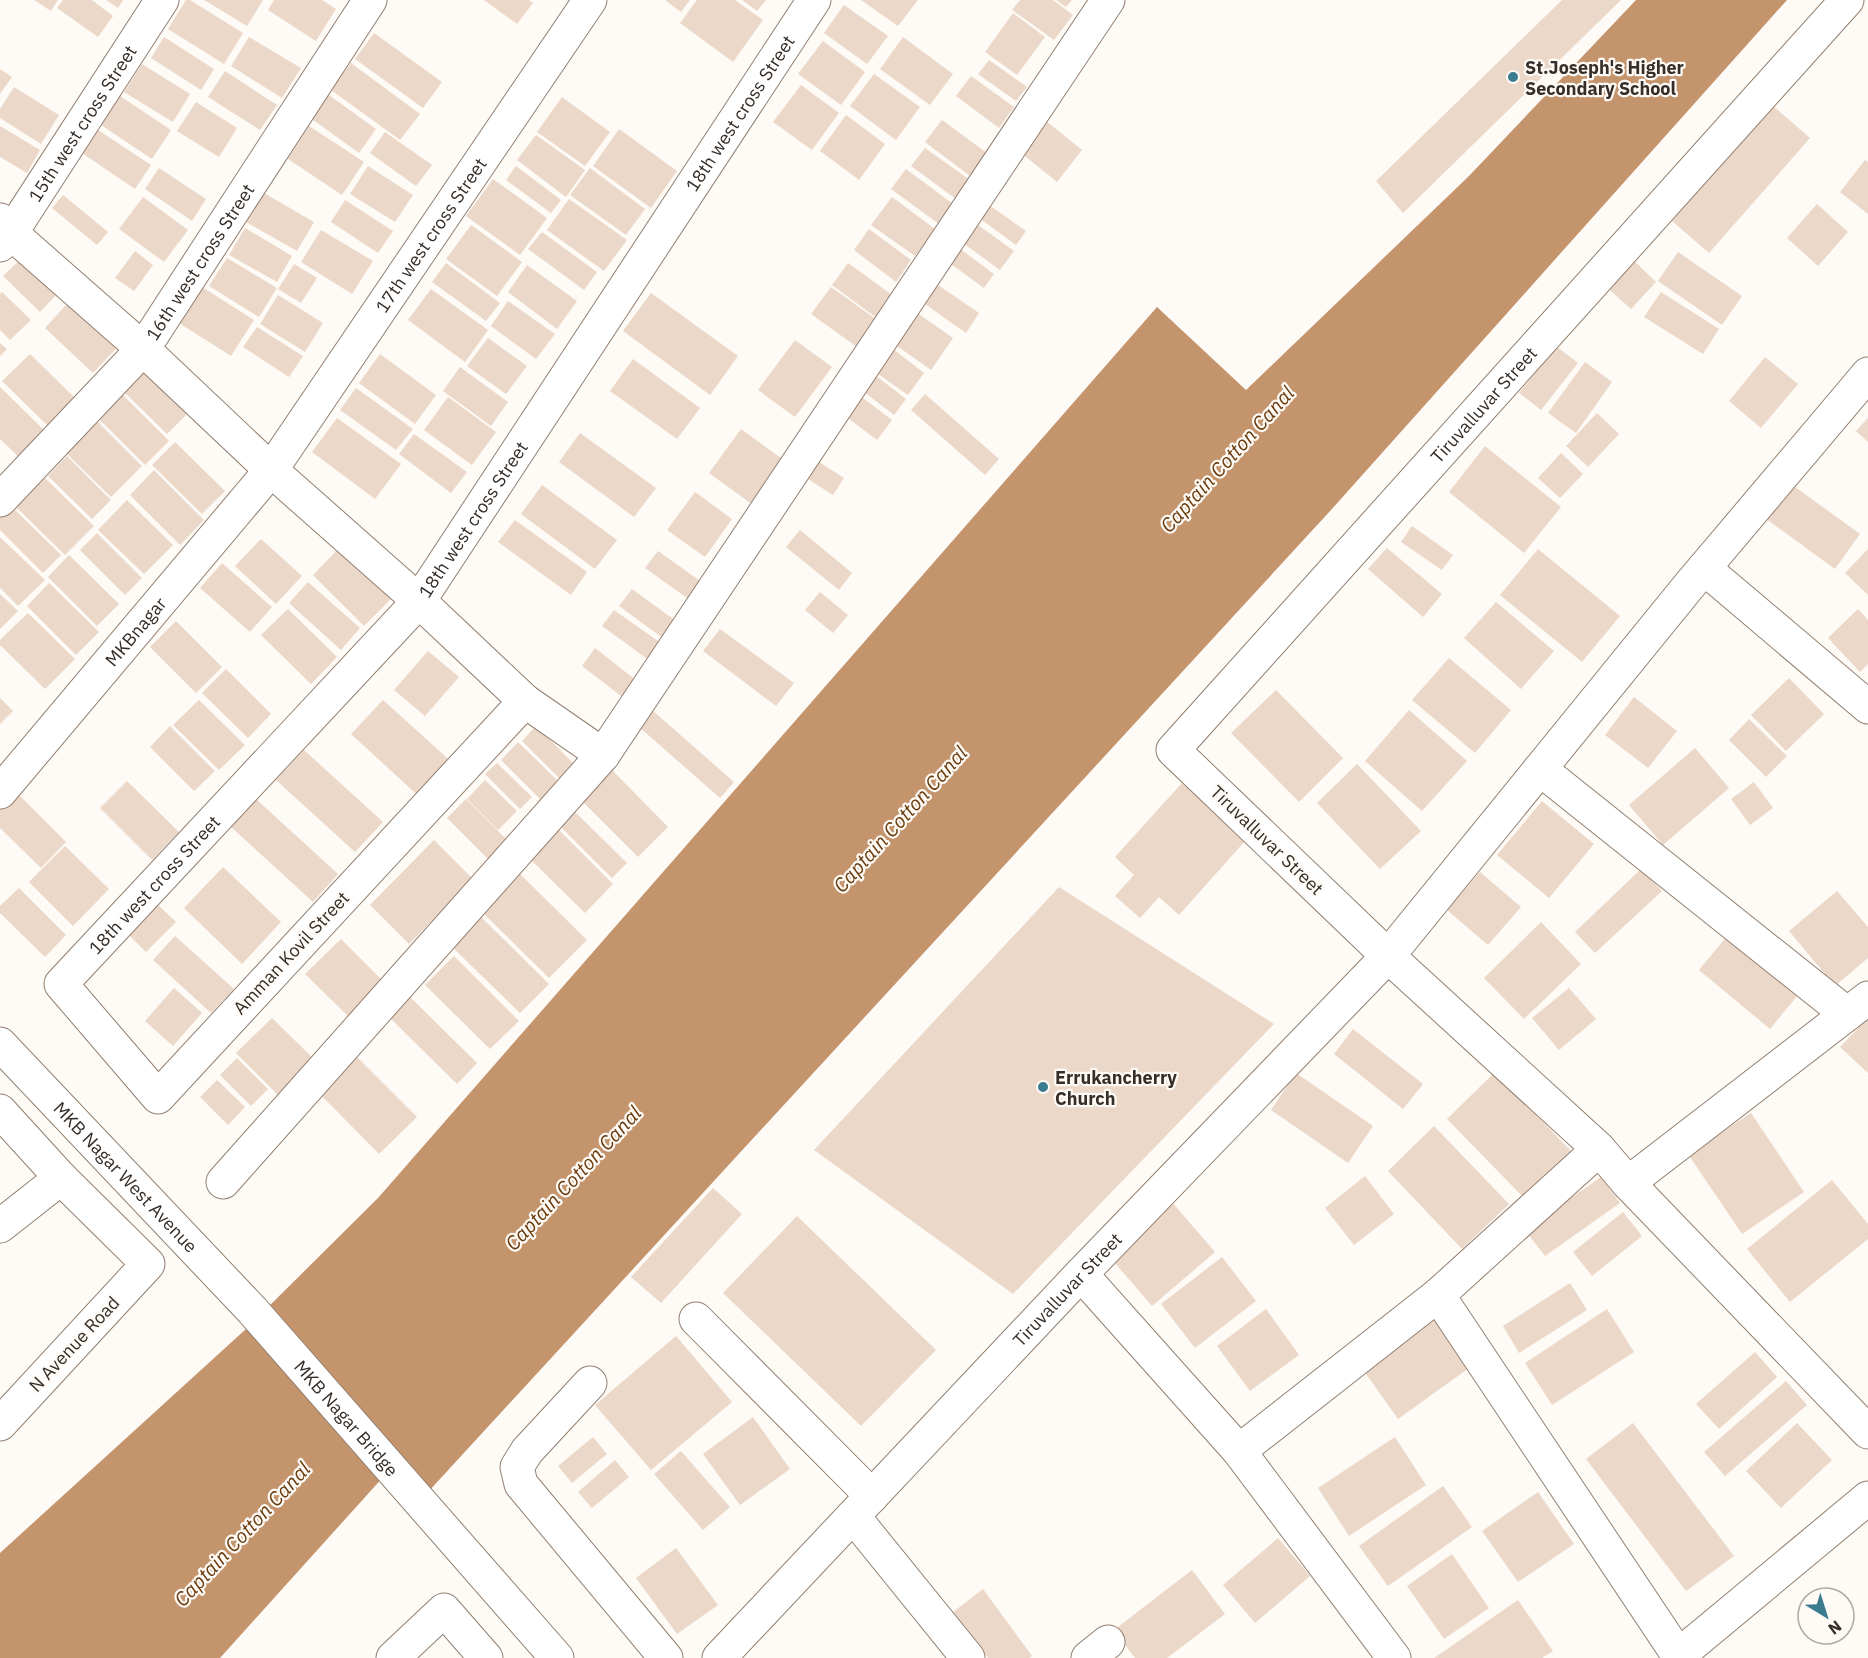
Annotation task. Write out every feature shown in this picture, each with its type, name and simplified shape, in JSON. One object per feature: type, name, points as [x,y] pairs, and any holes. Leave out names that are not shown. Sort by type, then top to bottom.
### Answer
[{"type":"street","name":"15th west cross Street","points":[[4,233],[162,0]]},
{"type":"street","name":"16th west cross Street","points":[[0,500],[144,349],[370,0]]},
{"type":"street","name":"17th west cross Street","points":[[271,470],[590,0]]},
{"type":"street","name":"18th west cross Street","points":[[61,984],[419,601],[814,0]]},
{"type":"street","points":[[223,1182],[603,755],[1108,0]]},
{"type":"street","name":"Tiruvalluvar Street","points":[[719,1658],[1081,1274],[1388,956],[1173,750],[1847,0]]},
{"type":"street","points":[[4,233],[144,349],[271,470],[419,601],[525,701],[603,755]]},
{"type":"street","points":[[1868,374],[1704,568],[1388,956],[1599,1149],[1628,1183],[1868,1432]]},
{"type":"street","name":"MKBnagar","points":[[0,792],[271,470]]},
{"type":"street","points":[[1704,568],[1868,707]]},
{"type":"street","name":"Amman Kovil Street","points":[[61,984],[158,1097],[525,701]]},
{"type":"street","points":[[1540,769],[1857,1006],[1628,1183]]},
{"type":"street","name":"MKB Nagar West Avenue","points":[[0,1044],[252,1310]]},
{"type":"street","points":[[0,1111],[61,1178],[0,1226]]},
{"type":"street","points":[[1239,1451],[1438,1295],[1599,1149]]},
{"type":"street","name":"N Avenue Road","points":[[0,1424],[148,1264],[61,1178]]},
{"type":"street","points":[[1081,1274],[1239,1451],[1394,1658]]},
{"type":"street","points":[[1438,1295],[1679,1657],[1868,1498]]},
{"type":"street","name":"MKB Nagar Bridge","points":[[252,1310],[557,1658]]},
{"type":"street","points":[[696,1319],[862,1506],[968,1658]]},
{"type":"street","points":[[590,1383],[526,1451],[517,1467],[520,1484],[666,1658]]},
{"type":"street","points":[[393,1658],[444,1610],[486,1658]]},
{"type":"water","name":"Captain Cotton Canal","points":[[1636,0],[1787,0],[1331,510],[428,1492],[394,1465],[220,1658],[0,1658],[0,1553],[246,1329],[378,1198],[1157,307],[1246,390],[1469,176]]},
{"type":"building","points":[[34,0],[58,0],[51,11]]},
{"type":"building","points":[[63,0],[92,0],[113,16],[98,37],[57,8]]},
{"type":"building","points":[[106,0],[123,0],[118,8]]},
{"type":"building","points":[[186,0],[190,0],[243,33],[224,64],[168,29]]},
{"type":"building","points":[[204,0],[263,0],[247,26]]},
{"type":"building","points":[[274,0],[322,0],[336,9],[316,41],[268,10]]},
{"type":"building","points":[[484,0],[529,0],[533,3],[517,24]]},
{"type":"building","points":[[665,0],[690,0],[681,12]]},
{"type":"building","points":[[697,0],[735,0],[763,20],[733,62],[680,23]]},
{"type":"building","points":[[742,0],[766,0],[757,11]]},
{"type":"building","points":[[861,0],[918,0],[898,26]]},
{"type":"building","points":[[1020,0],[1053,0],[1073,15],[1054,40],[1012,10]]},
{"type":"building","points":[[1056,0],[1072,0],[1066,7]]},
{"type":"building","name":"St.Joseph's Higher Secondary School","points":[[1562,0],[1621,0],[1403,213],[1376,181]]},
{"type":"building","points":[[844,5],[888,36],[867,64],[824,33]]},
{"type":"building","points":[[1013,13],[1045,37],[1017,75],[985,52]]},
{"type":"building","points":[[374,33],[442,82],[423,108],[355,59]]},
{"type":"building","points":[[164,37],[214,69],[201,90],[151,58]]},
{"type":"building","points":[[249,37],[301,68],[282,98],[231,66]]},
{"type":"building","points":[[903,37],[953,74],[930,105],[880,69]]},
{"type":"building","points":[[823,41],[865,72],[841,105],[798,74]]},
{"type":"building","points":[[989,60],[1027,87],[1016,101],[978,74]]},
{"type":"building","points":[[351,63],[420,114],[400,140],[331,90]]},
{"type":"building","points":[[142,64],[190,94],[173,122],[124,92]]},
{"type":"building","points":[[0,69],[12,77],[0,94]]},
{"type":"building","points":[[225,71],[277,105],[260,130],[208,97]]},
{"type":"building","points":[[874,74],[920,107],[896,140],[850,106]]},
{"type":"building","points":[[971,76],[1014,107],[999,128],[956,96]]},
{"type":"building","points":[[801,85],[839,113],[812,150],[773,122]]},
{"type":"building","points":[[14,87],[59,115],[41,144],[0,118],[0,109]]},
{"type":"building","points":[[322,90],[376,129],[359,153],[305,114]]},
{"type":"building","points":[[120,96],[171,130],[152,159],[101,125]]},
{"type":"building","points":[[562,97],[610,132],[585,166],[537,132]]},
{"type":"building","points":[[196,102],[237,128],[219,157],[177,131]]},
{"type":"building","points":[[1773,106],[1810,138],[1709,253],[1672,221]]},
{"type":"building","points":[[846,115],[885,144],[859,180],[820,151]]},
{"type":"building","points":[[1040,116],[1082,150],[1057,182],[1015,148]]},
{"type":"building","points":[[942,120],[991,156],[974,179],[925,142]]},
{"type":"building","points":[[0,126],[40,150],[27,173],[0,157]]},
{"type":"building","points":[[309,126],[364,162],[342,195],[288,159]]},
{"type":"building","points":[[619,129],[677,171],[651,208],[593,166]]},
{"type":"building","points":[[98,130],[151,165],[135,189],[82,153]]},
{"type":"building","points":[[385,132],[432,165],[416,186],[370,153]]},
{"type":"building","points":[[536,135],[585,170],[566,197],[517,160]]},
{"type":"building","points":[[925,148],[970,180],[956,199],[911,166]]},
{"type":"building","points":[[1865,160],[1868,162],[1868,214],[1840,192]]},
{"type":"building","points":[[368,166],[413,195],[395,222],[350,194]]},
{"type":"building","points":[[516,166],[561,200],[551,213],[506,180]]},
{"type":"building","points":[[159,168],[206,199],[192,221],[145,189]]},
{"type":"building","points":[[590,168],[645,209],[626,235],[570,195]]},
{"type":"building","points":[[906,169],[953,204],[939,224],[891,189]]},
{"type":"building","points":[[493,179],[547,218],[520,255],[466,216]]},
{"type":"building","points":[[257,189],[314,222],[297,251],[239,218]]},
{"type":"building","points":[[63,195],[108,232],[97,245],[52,208]]},
{"type":"building","points":[[143,197],[188,230],[164,262],[119,229]]},
{"type":"building","points":[[892,197],[935,229],[915,256],[871,225]]},
{"type":"building","points":[[569,199],[627,240],[604,271],[547,230]]},
{"type":"building","points":[[345,200],[393,231],[378,253],[331,222]]},
{"type":"building","points":[[1817,204],[1848,232],[1818,266],[1787,238]]},
{"type":"building","points":[[989,205],[1026,231],[1016,245],[979,218]]},
{"type":"building","points":[[974,222],[1014,251],[1000,270],[960,241]]},
{"type":"building","points":[[471,225],[522,262],[497,296],[446,259]]},
{"type":"building","points":[[245,228],[292,256],[277,282],[229,255]]},
{"type":"building","points":[[869,229],[911,260],[896,282],[854,250]]},
{"type":"building","points":[[321,230],[373,261],[352,294],[301,262]]},
{"type":"building","points":[[542,232],[597,272],[584,290],[528,249]]},
{"type":"building","points":[[955,245],[994,274],[984,288],[944,259]]},
{"type":"building","points":[[135,251],[153,265],[134,291],[115,278]]},
{"type":"building","points":[[1678,252],[1742,296],[1722,325],[1658,281]]},
{"type":"building","points":[[1628,255],[1656,282],[1631,309],[1602,283]]},
{"type":"building","points":[[22,258],[58,293],[40,312],[3,276]]},
{"type":"building","points":[[227,258],[277,288],[259,317],[209,286]]},
{"type":"building","points":[[446,263],[500,303],[486,321],[432,282]]},
{"type":"building","points":[[848,263],[895,297],[878,319],[832,285]]},
{"type":"building","points":[[294,264],[317,278],[301,303],[278,289]]},
{"type":"building","points":[[527,265],[577,301],[557,329],[508,292]]},
{"type":"building","points":[[938,285],[979,313],[966,333],[925,304]]},
{"type":"building","points":[[202,287],[254,320],[231,356],[179,323]]},
{"type":"building","points":[[831,287],[877,320],[857,347],[811,314]]},
{"type":"building","points":[[431,289],[488,330],[465,362],[408,320]]},
{"type":"building","points":[[2,292],[31,320],[10,340],[0,330],[0,294]]},
{"type":"building","points":[[1661,292],[1719,329],[1703,354],[1644,317]]},
{"type":"building","points":[[651,293],[738,356],[710,395],[623,331]]},
{"type":"building","points":[[278,295],[323,323],[305,352],[260,324]]},
{"type":"building","points":[[74,296],[123,341],[93,373],[45,328]]},
{"type":"building","points":[[508,301],[555,334],[536,359],[491,326]]},
{"type":"building","points":[[913,310],[953,338],[931,370],[890,341]]},
{"type":"building","points":[[257,327],[303,356],[289,377],[243,347]]},
{"type":"building","points":[[488,338],[527,366],[506,394],[467,366]]},
{"type":"building","points":[[795,340],[832,367],[795,417],[758,390]]},
{"type":"building","points":[[0,343],[7,349],[0,356]]},
{"type":"building","points":[[1556,346],[1578,363],[1541,410],[1519,393]]},
{"type":"building","points":[[893,349],[924,373],[908,395],[875,372]]},
{"type":"building","points":[[30,354],[76,399],[48,426],[2,381]]},
{"type":"building","points":[[380,354],[436,395],[415,424],[359,383]]},
{"type":"building","points":[[1765,357],[1798,384],[1761,428],[1729,401]]},
{"type":"building","points":[[633,359],[700,408],[677,439],[610,391]]},
{"type":"building","points":[[1585,362],[1612,382],[1576,433],[1548,413]]},
{"type":"building","points":[[460,367],[508,402],[491,426],[443,391]]},
{"type":"building","points":[[145,372],[187,414],[167,434],[125,393]]},
{"type":"building","points":[[871,372],[906,399],[894,415],[859,388]]},
{"type":"building","points":[[0,387],[49,435],[23,461],[0,439]]},
{"type":"building","points":[[356,388],[413,429],[396,450],[340,410]]},
{"type":"building","points":[[855,392],[892,420],[877,440],[840,412]]},
{"type":"building","points":[[925,394],[999,459],[985,475],[911,410]]},
{"type":"building","points":[[123,395],[169,441],[145,465],[99,419]]},
{"type":"building","points":[[448,397],[496,432],[472,465],[424,430]]},
{"type":"building","points":[[1597,413],[1619,434],[1588,467],[1566,446]]},
{"type":"building","points":[[337,418],[401,464],[375,499],[312,452]]},
{"type":"building","points":[[1868,418],[1868,442],[1856,431]]},
{"type":"building","points":[[97,421],[142,466],[111,497],[66,453]]},
{"type":"building","points":[[741,429],[785,461],[753,505],[709,473]]},
{"type":"building","points":[[580,433],[656,488],[634,517],[559,462]]},
{"type":"building","points":[[414,434],[467,472],[451,493],[399,454]]},
{"type":"building","points":[[175,442],[225,491],[202,514],[152,465]]},
{"type":"building","points":[[1485,446],[1561,507],[1524,553],[1449,492]]},
{"type":"building","points":[[1561,453],[1583,474],[1560,498],[1538,478]]},
{"type":"building","points":[[808,455],[844,478],[833,495],[797,472]]},
{"type":"building","points":[[67,456],[111,500],[92,519],[48,476]]},
{"type":"building","points":[[154,470],[204,520],[180,545],[130,495]]},
{"type":"building","points":[[45,478],[94,526],[65,555],[16,507]]},
{"type":"building","points":[[1787,481],[1860,534],[1835,569],[1762,516]]},
{"type":"building","points":[[542,485],[617,540],[595,569],[521,514]]},
{"type":"building","points":[[695,492],[732,519],[705,557],[667,530]]},
{"type":"building","points":[[127,500],[173,545],[144,574],[98,530]]},
{"type":"building","points":[[9,504],[61,555],[43,573],[0,530],[0,513]]},
{"type":"building","points":[[515,520],[587,572],[571,595],[498,542]]},
{"type":"building","points":[[1412,526],[1453,555],[1442,570],[1401,542]]},
{"type":"building","points":[[800,530],[852,573],[839,590],[786,547]]},
{"type":"building","points":[[97,533],[142,578],[125,595],[80,550]]},
{"type":"building","points":[[0,537],[45,580],[18,606],[0,588]]},
{"type":"building","points":[[261,539],[302,576],[276,604],[235,566]]},
{"type":"building","points":[[342,545],[394,596],[364,626],[313,575]]},
{"type":"building","points":[[1387,548],[1442,594],[1423,617],[1368,569]]},
{"type":"building","points":[[1538,549],[1620,616],[1582,662],[1500,595]]},
{"type":"building","points":[[1868,549],[1868,595],[1845,573]]},
{"type":"building","points":[[658,551],[703,583],[690,600],[645,568]]},
{"type":"building","points":[[69,555],[119,604],[97,626],[48,577]]},
{"type":"building","points":[[222,563],[272,607],[250,632],[200,588]]},
{"type":"building","points":[[308,582],[360,628],[341,650],[289,603]]},
{"type":"building","points":[[49,583],[99,632],[76,655],[27,606]]},
{"type":"building","points":[[632,589],[680,624],[667,641],[619,606]]},
{"type":"building","points":[[820,592],[848,615],[833,633],[805,610]]},
{"type":"building","points":[[0,594],[18,611],[0,629]]},
{"type":"building","points":[[1496,602],[1554,651],[1521,689],[1464,638]]},
{"type":"building","points":[[288,609],[337,657],[311,684],[261,635]]},
{"type":"building","points":[[1858,609],[1868,620],[1868,664],[1860,672],[1828,638]]},
{"type":"building","points":[[614,610],[665,646],[653,663],[602,626]]},
{"type":"building","points":[[28,613],[75,659],[45,689],[0,645],[0,640]]},
{"type":"building","points":[[176,621],[222,667],[196,693],[150,647]]},
{"type":"building","points":[[720,629],[794,683],[776,706],[703,651]]},
{"type":"building","points":[[595,648],[642,685],[629,702],[582,666]]},
{"type":"building","points":[[428,651],[459,677],[425,716],[394,690]]},
{"type":"building","points":[[1449,658],[1511,710],[1475,753],[1412,700]]},
{"type":"building","points":[[226,669],[271,714],[248,738],[202,693]]},
{"type":"building","points":[[1789,678],[1824,714],[1786,751],[1751,715]]},
{"type":"building","points":[[1276,690],[1343,758],[1299,802],[1231,733]]},
{"type":"building","points":[[1634,697],[1677,731],[1648,768],[1605,735]]},
{"type":"building","points":[[0,698],[13,711],[0,724]]},
{"type":"building","points":[[199,700],[245,745],[219,770],[173,725]]},
{"type":"building","points":[[383,700],[456,766],[424,801],[351,734]]},
{"type":"building","points":[[652,710],[734,782],[720,798],[638,726]]},
{"type":"building","points":[[1409,710],[1467,761],[1422,811],[1365,761]]},
{"type":"building","points":[[1749,719],[1787,756],[1766,777],[1729,740]]},
{"type":"building","points":[[170,726],[215,771],[194,791],[150,747]]},
{"type":"building","points":[[536,726],[575,765],[561,780],[522,741]]},
{"type":"building","points":[[518,742],[559,782],[541,800],[501,760]]},
{"type":"building","points":[[1695,748],[1729,788],[1663,845],[1629,805]]},
{"type":"building","points":[[304,750],[383,822],[355,852],[276,780]]},
{"type":"building","points":[[497,763],[532,797],[520,809],[485,774]]},
{"type":"building","points":[[1357,764],[1421,831],[1380,869],[1317,803]]},
{"type":"building","points":[[612,770],[668,827],[638,857],[582,801]]},
{"type":"building","points":[[485,780],[517,811],[498,830],[467,799]]},
{"type":"building","points":[[127,781],[179,832],[152,860],[100,808]]},
{"type":"building","points":[[1754,782],[1773,808],[1750,825],[1731,799]]},
{"type":"building","points":[[1182,783],[1245,841],[1179,915],[1159,897],[1140,918],[1115,896],[1134,875],[1115,857]]},
{"type":"building","points":[[16,792],[66,842],[41,868],[0,828],[0,808]]},
{"type":"building","points":[[256,799],[338,874],[313,902],[231,827]]},
{"type":"building","points":[[466,799],[514,847],[495,866],[447,818]]},
{"type":"building","points":[[1542,801],[1594,844],[1549,898],[1497,855]]},
{"type":"building","points":[[573,810],[627,863],[612,878],[558,824]]},
{"type":"building","points":[[557,828],[613,884],[585,913],[528,857]]},
{"type":"building","points":[[434,840],[473,879],[409,944],[370,905]]},
{"type":"building","points":[[65,846],[109,889],[73,926],[29,882]]},
{"type":"building","points":[[223,867],[281,922],[242,964],[184,908]]},
{"type":"building","points":[[1641,869],[1662,891],[1595,953],[1575,932]]},
{"type":"building","points":[[518,872],[587,940],[549,978],[480,910]]},
{"type":"building","points":[[1480,872],[1521,907],[1488,945],[1447,910]]},
{"type":"building","name":"Errukancherry Church","points":[[1059,887],[1274,1024],[1013,1294],[814,1150]]},
{"type":"building","points":[[19,888],[66,935],[45,957],[0,913],[0,906]]},
{"type":"building","points":[[1837,891],[1868,927],[1868,958],[1835,986],[1789,931]]},
{"type":"building","points":[[155,902],[176,922],[146,952],[126,932]]},
{"type":"building","points":[[478,914],[549,984],[520,1013],[449,944]]},
{"type":"building","points":[[1541,922],[1581,964],[1524,1019],[1484,978]]},
{"type":"building","points":[[175,936],[234,989],[211,1013],[153,960]]},
{"type":"building","points":[[1727,936],[1798,995],[1770,1029],[1699,970]]},
{"type":"building","points":[[341,939],[385,983],[350,1018],[305,974]]},
{"type":"building","points":[[454,956],[519,1021],[490,1049],[425,985]]},
{"type":"building","points":[[174,988],[202,1013],[173,1046],[145,1021]]},
{"type":"building","points":[[1569,988],[1596,1019],[1559,1050],[1532,1018]]},
{"type":"building","points":[[408,995],[477,1063],[457,1084],[388,1016]]},
{"type":"building","points":[[272,1018],[320,1065],[284,1101],[236,1053]]},
{"type":"building","points":[[1868,1018],[1868,1073],[1840,1047]]},
{"type":"building","points":[[1353,1029],[1423,1084],[1403,1109],[1334,1054]]},
{"type":"building","points":[[354,1054],[417,1117],[379,1154],[317,1091]]},
{"type":"building","points":[[237,1058],[268,1089],[251,1106],[220,1075]]},
{"type":"building","points":[[1495,1072],[1571,1151],[1524,1198],[1447,1119]]},
{"type":"building","points":[[1296,1073],[1373,1126],[1348,1163],[1271,1110]]},
{"type":"building","points":[[217,1080],[245,1107],[228,1125],[200,1097]]},
{"type":"building","points":[[1751,1113],[1804,1192],[1742,1234],[1688,1154]]},
{"type":"building","points":[[1434,1126],[1509,1204],[1462,1249],[1388,1171]]},
{"type":"building","points":[[1365,1176],[1394,1214],[1354,1245],[1325,1208]]},
{"type":"building","points":[[1601,1177],[1620,1203],[1545,1256],[1525,1230]]},
{"type":"building","points":[[1832,1180],[1868,1224],[1868,1239],[1790,1302],[1747,1249]]},
{"type":"building","points":[[713,1188],[742,1214],[661,1303],[631,1277]]},
{"type":"building","points":[[1171,1201],[1215,1252],[1152,1306],[1108,1255]]},
{"type":"building","points":[[1623,1212],[1642,1236],[1592,1276],[1573,1252]]},
{"type":"building","points":[[797,1216],[936,1350],[861,1426],[723,1293]]},
{"type":"building","points":[[1222,1257],[1256,1301],[1195,1348],[1161,1304]]},
{"type":"building","points":[[1570,1283],[1587,1310],[1519,1353],[1503,1326]]},
{"type":"building","points":[[1266,1309],[1299,1355],[1250,1391],[1217,1346]]},
{"type":"building","points":[[1607,1309],[1634,1352],[1552,1405],[1525,1363]]},
{"type":"building","points":[[1434,1320],[1469,1368],[1398,1419],[1364,1371]]},
{"type":"building","points":[[676,1336],[732,1402],[651,1470],[595,1405]]},
{"type":"building","points":[[1755,1352],[1777,1377],[1719,1429],[1696,1404]]},
{"type":"building","points":[[1786,1381],[1807,1405],[1725,1476],[1704,1452]]},
{"type":"building","points":[[753,1417],[790,1469],[740,1505],[703,1454]]},
{"type":"building","points":[[1633,1423],[1734,1556],[1686,1591],[1586,1459]]},
{"type":"building","points":[[1797,1423],[1832,1460],[1781,1508],[1746,1471]]},
{"type":"building","points":[[593,1437],[607,1454],[572,1483],[558,1466]]},
{"type":"building","points":[[1395,1437],[1426,1485],[1349,1536],[1318,1488]]},
{"type":"building","points":[[681,1451],[730,1507],[703,1530],[654,1474]]},
{"type":"building","points":[[615,1460],[629,1477],[592,1508],[578,1492]]},
{"type":"building","points":[[1443,1486],[1472,1527],[1388,1586],[1359,1546]]},
{"type":"building","points":[[1538,1492],[1574,1544],[1518,1582],[1482,1531]]},
{"type":"building","points":[[1278,1538],[1310,1576],[1255,1623],[1223,1585]]},
{"type":"building","points":[[676,1548],[718,1605],[677,1634],[636,1578]]},
{"type":"building","points":[[1452,1554],[1489,1608],[1444,1639],[1407,1586]]},
{"type":"building","points":[[1192,1570],[1225,1614],[1167,1658],[1135,1658],[1114,1630]]},
{"type":"building","points":[[983,1589],[1032,1656],[1029,1658],[988,1658],[953,1612]]},
{"type":"building","points":[[1518,1600],[1553,1651],[1542,1658],[1434,1658]]},
{"type":"place","name":"St.Joseph's Higher Secondary School","points":[[1513,77]]},
{"type":"place","name":"Errukancherry Church","points":[[1043,1087]]}]
